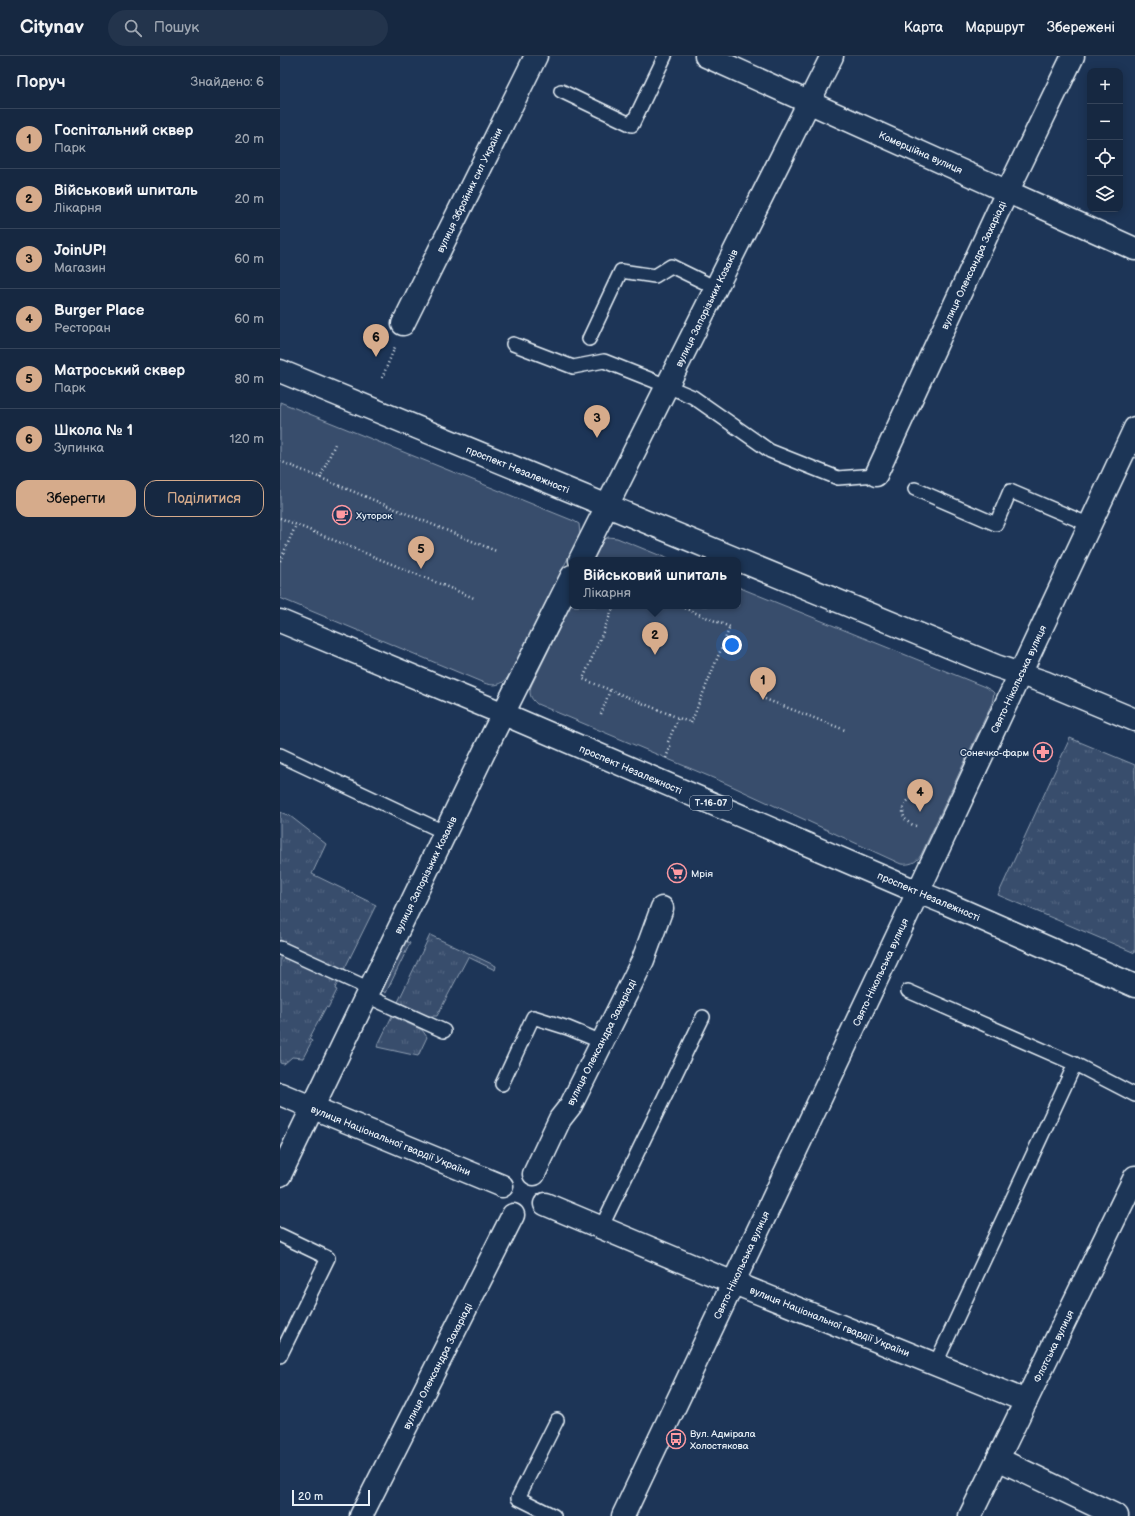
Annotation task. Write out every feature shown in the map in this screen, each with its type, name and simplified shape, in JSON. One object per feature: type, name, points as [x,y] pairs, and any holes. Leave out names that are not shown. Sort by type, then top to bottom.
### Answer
[{"type":"main road","name":"вулиця Збройних сил України","points":[[403,324],[536,56]]},
{"type":"main road","name":"Комерційна вулиця","points":[[706,56],[1135,248]]},
{"type":"main road","name":"вулиця Запорізьких Козаків","points":[[582,557],[832,56]]},
{"type":"main road","name":"вулиця Олександра Захаріаді","points":[[876,475],[1007,191],[1073,56]]},
{"type":"main road","name":"проспект Незалежності","points":[[280,371],[731,557]]},
{"type":"main road","name":"Свято-Нікольська вулиця","points":[[623,1516],[918,892],[1135,428]]},
{"type":"main road","name":"проспект Незалежності","points":[[741,561],[981,660],[1044,682],[1135,720]]},
{"type":"main road","name":"вулиця Запорізьких Козаків","points":[[280,1175],[569,582]]},
{"type":"main road","name":"проспект Незалежності","points":[[280,621],[504,714],[1135,986]]},
{"type":"main road","name":"вулиця Олександра Захаріаді","points":[[534,1174],[560,1119],[571,1105],[643,960],[662,908]]},
{"type":"main road","name":"вулиця Національної гвардії України","points":[[280,1094],[502,1186]]},
{"type":"main road","points":[[534,1174],[545,1204],[513,1216],[502,1186],[534,1174]]},
{"type":"main road","name":"Флотська вулиця","points":[[970,1516],[1135,1177]]},
{"type":"main road","name":"вулиця Національної гвардії України","points":[[545,1204],[1026,1401]]},
{"type":"main road","name":"вулиця Олександра Захаріаді","points":[[361,1516],[513,1216]]},
{"type":"main road","points":[[998,1459],[1116,1516]]},
{"type":"lane","points":[[561,91],[632,125],[665,56]]},
{"type":"lane","points":[[589,338],[621,271],[655,276],[671,266],[716,288]]},
{"type":"lane","points":[[513,344],[573,367],[604,361],[667,386],[692,397],[770,450],[838,478],[876,475]]},
{"type":"lane","points":[[916,489],[996,524],[1010,491],[1090,525]]},
{"type":"lane","points":[[280,755],[446,833]]},
{"type":"lane","points":[[280,948],[444,1031]]},
{"type":"lane","points":[[908,992],[1075,1064],[1135,1095]]},
{"type":"lane","points":[[502,1084],[533,1017],[568,1028],[602,1042]]},
{"type":"lane","points":[[601,1228],[703,1017]]},
{"type":"lane","points":[[936,1363],[1075,1064]]},
{"type":"lane","points":[[280,1235],[328,1258],[280,1356]]},
{"type":"lane","points":[[554,1516],[518,1498],[557,1420]]},
{"type":"path","points":[[382,378],[398,341],[403,324]]},
{"type":"path","points":[[320,478],[335,444]]},
{"type":"path","points":[[280,461],[496,551]]},
{"type":"path","points":[[280,518],[474,598]]},
{"type":"path","points":[[280,561],[296,525]]},
{"type":"path","points":[[613,609],[583,679],[691,723],[730,627],[686,609]]},
{"type":"path","points":[[601,714],[610,690]]},
{"type":"path","points":[[766,699],[845,730]]},
{"type":"path","points":[[666,758],[678,718]]},
{"type":"path","points":[[916,826],[906,821],[903,814],[903,808],[911,798],[918,795],[929,800]]},
{"type":"green space","points":[[280,402],[579,524],[580,534],[510,674],[505,681],[496,685],[484,683],[280,598]]},
{"type":"green space","points":[[608,537],[617,538],[664,557],[595,557],[603,540]]},
{"type":"green space","points":[[741,588],[985,687],[994,693],[992,703],[921,855],[915,862],[910,864],[901,864],[725,783],[537,704],[531,697],[530,693],[532,684],[569,609],[741,609]]},
{"type":"green space","points":[[1070,738],[1135,765],[1135,953],[998,895]]},
{"type":"green space","points":[[280,812],[290,816],[326,844],[312,874],[376,905],[336,986],[335,989],[337,990],[328,1008],[326,1007],[309,1039],[312,1041],[303,1058],[292,1057],[284,1064],[280,1063]]},
{"type":"green space","points":[[430,935],[496,966],[495,970],[468,957],[437,1016],[428,1016],[398,1002]]},
{"type":"green space","points":[[405,941],[410,943],[386,993],[382,991]]},
{"type":"green space","points":[[392,1016],[422,1030],[427,1037],[418,1056],[377,1047]]},
{"type":"place","name":"Школа № 1","points":[[376,357]]},
{"type":"place","name":"JoinUP!","points":[[597,438]]},
{"type":"place","name":"Хуторок","points":[[342,515]]},
{"type":"place","name":"Матроський сквер","points":[[421,569]]},
{"type":"place","name":"Військовий шпиталь","points":[[655,655]]},
{"type":"place","name":"Госпітальний сквер","points":[[763,700]]},
{"type":"place","name":"Сонечко-фарм","points":[[1043,752]]},
{"type":"place","name":"Burger Place","points":[[920,812]]},
{"type":"place","name":"Мрія","points":[[677,873]]},
{"type":"place","name":"Вул. Адмірала Холостякова","points":[[676,1439]]}]
